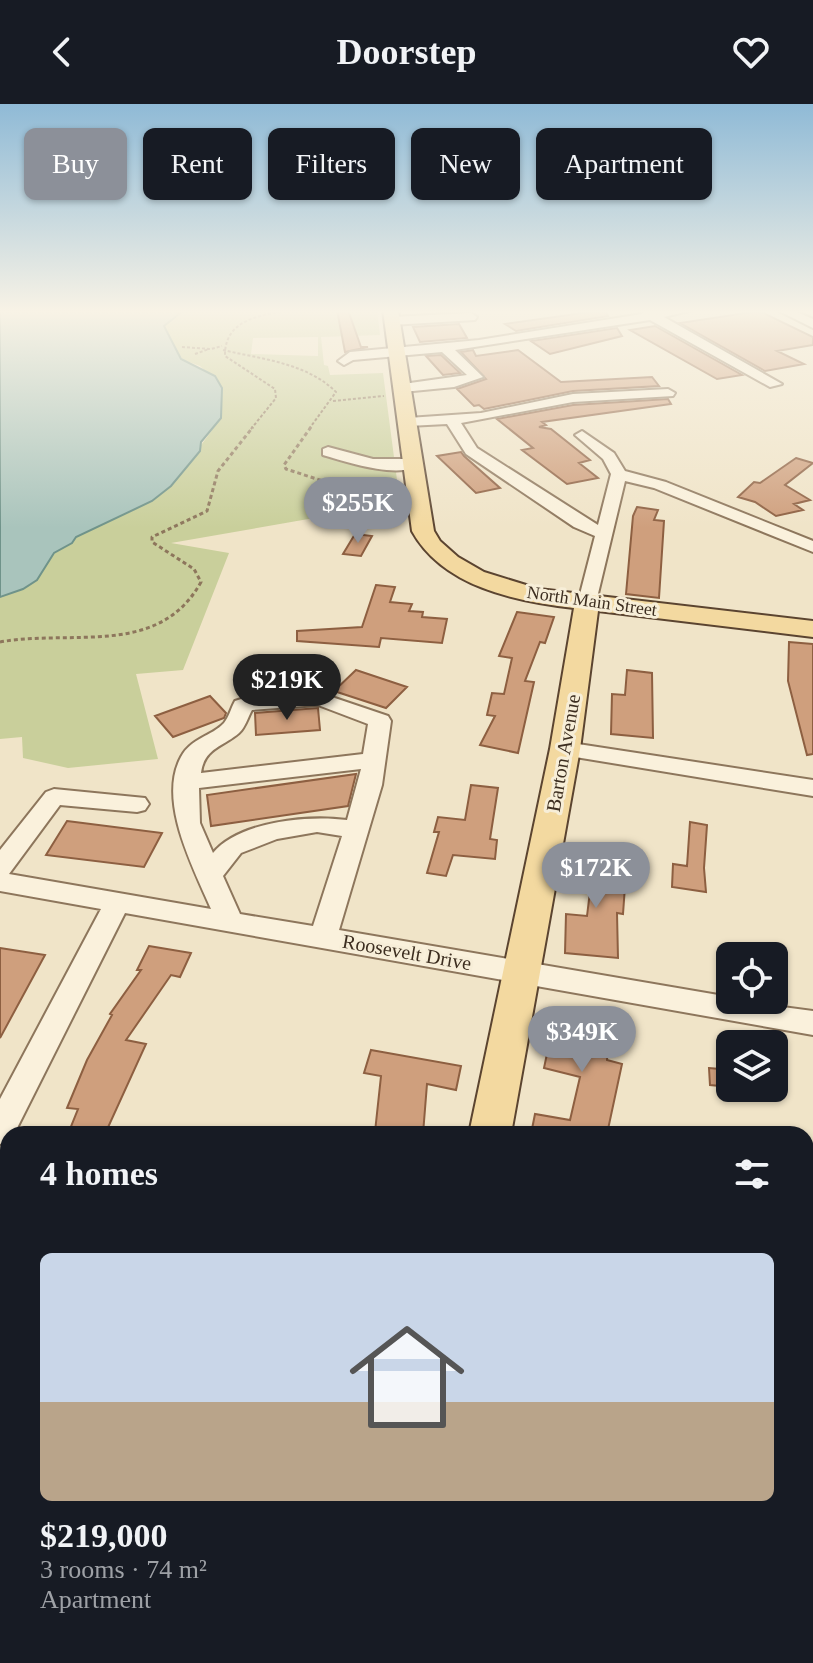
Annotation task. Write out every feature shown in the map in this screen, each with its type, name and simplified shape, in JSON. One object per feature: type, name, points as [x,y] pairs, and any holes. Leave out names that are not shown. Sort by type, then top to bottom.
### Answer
[{"type":"main road","name":"North Main Street","points":[[406,383],[415,486],[423,531],[431,545],[450,562],[557,609],[584,625],[657,611],[813,629]]},
{"type":"main road","points":[[584,625],[657,611]]},
{"type":"main road","name":"Barton Avenue","points":[[492,1126],[565,749],[584,625]]},
{"type":"street","points":[[425,383],[431,386],[447,383]]},
{"type":"street","points":[[408,422],[504,413],[573,398],[668,393]]},
{"type":"street","points":[[452,420],[471,451],[580,523],[602,533]]},
{"type":"street","points":[[582,435],[609,456],[619,474],[660,485],[813,547]]},
{"type":"street","points":[[328,452],[373,464],[413,464]]},
{"type":"street","name":"Barton Avenue","points":[[584,625],[602,533],[619,474]]},
{"type":"street","points":[[230,922],[188,823],[191,759],[208,741],[232,728],[243,706],[254,701],[320,699],[380,721],[357,830],[323,938]]},
{"type":"street","points":[[565,749],[813,788]]},
{"type":"street","points":[[188,782],[374,760]]},
{"type":"street","points":[[0,868],[54,797],[137,804]]},
{"type":"street","points":[[209,876],[232,847],[273,832],[317,824],[357,830]]},
{"type":"street","name":"Roosevelt Drive","points":[[0,882],[813,1023]]},
{"type":"street","points":[[2,1126],[117,903]]},
{"type":"path","points":[[0,642],[34,637],[118,636],[155,628],[172,620],[196,593],[201,582],[194,569],[152,542],[152,537],[207,511],[218,471],[276,398],[275,389],[265,383]]},
{"type":"path","points":[[326,383],[336,392],[284,465],[286,469],[306,479],[329,483],[376,481],[415,486]]},
{"type":"path","points":[[331,402],[377,396],[393,383]]},
{"type":"green space","points":[[217,383],[384,383],[400,503],[171,543],[229,553],[183,670],[136,674],[158,759],[68,768],[23,758],[22,737],[0,739],[0,597],[23,589],[36,580],[54,553],[72,543],[76,537],[152,501],[171,486],[221,418],[222,388]]},
{"type":"water","points":[[0,383],[219,383],[222,388],[221,418],[201,442],[200,451],[171,486],[152,501],[76,537],[72,543],[54,553],[37,580],[0,597]]},
{"type":"building","points":[[475,383],[656,383],[659,386],[573,391],[484,409],[474,406],[457,389]]},
{"type":"building","points":[[668,399],[671,404],[542,422],[546,425],[539,427],[551,429],[590,460],[579,463],[598,478],[567,484],[522,450],[533,448],[497,419],[573,405]]},
{"type":"building","points":[[461,452],[500,488],[476,493],[437,456]]},
{"type":"building","points":[[796,458],[813,463],[785,485],[810,500],[794,504],[803,510],[776,516],[755,502],[738,497],[754,482],[760,483]]},
{"type":"building","points":[[637,507],[658,510],[654,520],[664,521],[659,598],[626,594],[633,516]]},
{"type":"building","points":[[355,534],[372,536],[361,556],[343,554]]},
{"type":"building","points":[[376,585],[395,587],[390,602],[412,604],[409,611],[423,612],[422,617],[447,619],[442,643],[381,638],[379,647],[297,641],[297,631],[362,627]]},
{"type":"building","points":[[517,612],[554,617],[545,643],[540,642],[525,681],[534,682],[518,753],[480,745],[495,716],[487,715],[492,693],[504,694],[512,658],[499,656]]},
{"type":"building","points":[[789,642],[813,644],[813,754],[807,755],[788,681]]},
{"type":"building","points":[[356,670],[407,687],[386,708],[334,691]]},
{"type":"building","points":[[627,670],[652,673],[653,738],[611,734],[612,694],[625,695]]},
{"type":"building","points":[[210,696],[226,713],[224,718],[173,737],[155,716]]},
{"type":"building","points":[[318,708],[320,730],[256,735],[255,713]]},
{"type":"building","points":[[356,774],[348,806],[211,826],[207,795]]},
{"type":"building","points":[[471,785],[498,788],[490,839],[497,840],[495,859],[453,855],[446,876],[427,873],[439,832],[434,832],[438,817],[465,820]]},
{"type":"building","points":[[67,821],[162,833],[144,867],[46,855]]},
{"type":"building","points":[[690,822],[707,825],[706,892],[672,887],[673,864],[687,866]]},
{"type":"building","points":[[573,851],[613,857],[610,884],[625,886],[623,914],[617,913],[618,958],[565,953],[566,914],[587,916],[592,875],[570,872]]},
{"type":"building","points":[[149,946],[191,953],[180,977],[171,975],[126,1040],[146,1044],[109,1126],[71,1126],[78,1109],[67,1108],[87,1060],[110,1014],[141,970],[137,970]]},
{"type":"building","points":[[0,948],[45,955],[0,1038]]},
{"type":"building","points":[[556,1011],[610,1019],[607,1060],[622,1064],[609,1126],[533,1126],[535,1114],[570,1120],[580,1077],[544,1068]]},
{"type":"building","points":[[371,1050],[461,1066],[456,1090],[427,1084],[424,1126],[376,1126],[381,1076],[364,1073]]},
{"type":"building","points":[[709,1068],[716,1069],[716,1086],[710,1085]]}]
